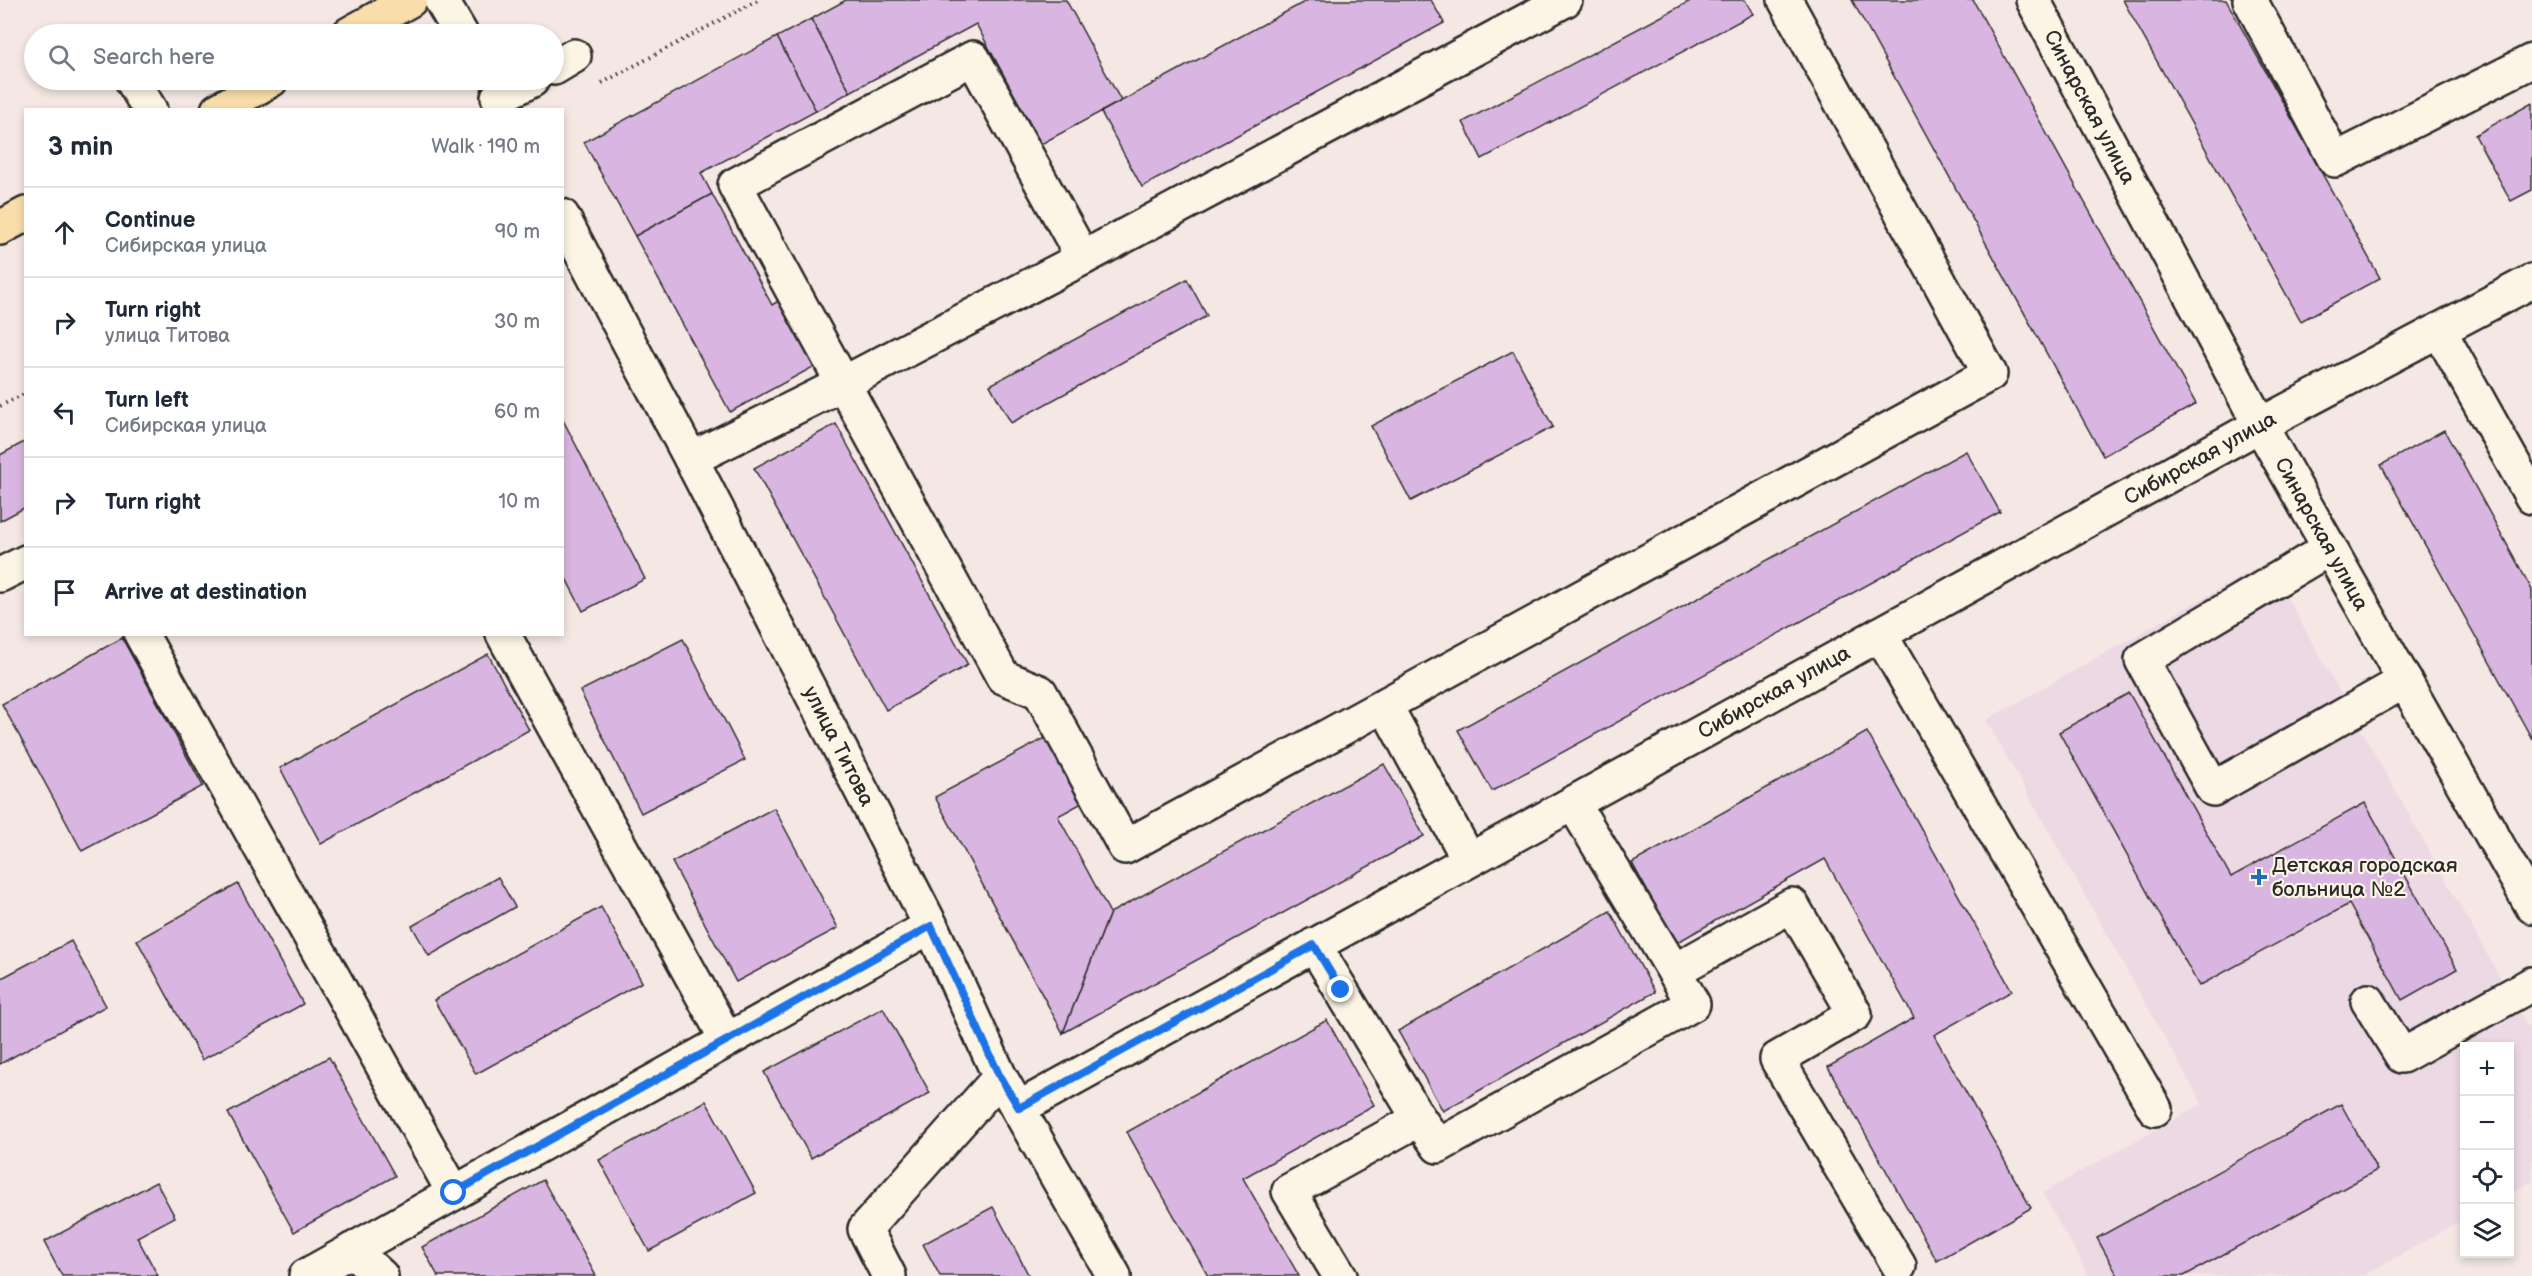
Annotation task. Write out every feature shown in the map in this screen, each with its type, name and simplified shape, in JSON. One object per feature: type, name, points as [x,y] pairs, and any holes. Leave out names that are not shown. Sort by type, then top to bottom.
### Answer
[{"type":"main road","points":[[367,24],[410,0]]},
{"type":"main road","points":[[222,108],[253,90]]},
{"type":"main road","points":[[0,228],[24,215]]},
{"type":"street","points":[[441,0],[455,24]]},
{"type":"street","points":[[1083,258],[973,58],[735,185],[1003,677],[1040,692],[1125,847],[1990,374],[1785,0]]},
{"type":"street","name":"Синарская улица","points":[[2033,0],[2260,425],[2405,681],[2528,891]]},
{"type":"street","points":[[2250,0],[2335,160],[2532,61]]},
{"type":"street","points":[[691,459],[842,384],[1083,258],[1549,4]]},
{"type":"street","points":[[138,90],[149,108]]},
{"type":"street","name":"улица Титова","points":[[564,224],[574,264],[691,459],[931,926],[1000,1077],[1114,1276]]},
{"type":"street","name":"Сибирская улица","points":[[1019,1108],[2260,425],[2532,281]]},
{"type":"street","points":[[2439,330],[2532,497]]},
{"type":"street","points":[[2330,548],[2142,660],[2214,789],[2405,681]]},
{"type":"street","points":[[0,575],[24,563]]},
{"type":"street","points":[[1880,634],[2155,1109]]},
{"type":"street","points":[[142,636],[454,1193]]},
{"type":"street","points":[[504,636],[727,1040]]},
{"type":"street","points":[[1385,705],[1469,860]]},
{"type":"street","points":[[1314,945],[1419,1119],[1438,1146],[1693,1004],[1573,803]]},
{"type":"street","points":[[1674,971],[1792,905],[1855,1014],[1777,1059],[1899,1266]]},
{"type":"street","points":[[306,1276],[931,926]]},
{"type":"street","points":[[2368,1001],[2402,1056],[2532,984]]},
{"type":"street","points":[[889,1276],[864,1229],[1000,1077]]},
{"type":"street","points":[[1341,1276],[1289,1191],[1419,1119]]},
{"type":"street","points":[[352,1250],[381,1276]]},
{"type":"path","points":[[598,85],[758,0]]},
{"type":"path","points":[[0,406],[24,394]]},
{"type":"shaded area","name":"Детская городская больница №2","points":[[2267,562],[2532,1034],[2532,1181],[2514,1192],[2514,1042],[2460,1042],[2460,1221],[2363,1276],[2089,1276],[2042,1193],[2202,1104],[1986,720]]},
{"type":"building","points":[[846,0],[1066,0],[1121,101],[1041,144],[976,24],[850,92],[811,19]]},
{"type":"building","points":[[1308,0],[1431,0],[1444,23],[1142,187],[1101,112]]},
{"type":"building","points":[[1692,0],[1745,0],[1753,14],[1482,159],[1463,122]]},
{"type":"building","points":[[1852,0],[1973,0],[2196,404],[2103,456]]},
{"type":"building","points":[[2123,0],[2226,0],[2380,278],[2301,321]]},
{"type":"building","points":[[811,19],[850,92],[816,111],[777,37]]},
{"type":"building","points":[[777,37],[816,111],[701,173],[712,194],[635,236],[584,142]]},
{"type":"building","points":[[2532,103],[2532,190],[2511,201],[2475,135]]},
{"type":"building","points":[[712,194],[772,305],[780,300],[815,366],[730,412],[635,236]]},
{"type":"building","points":[[1187,279],[1207,316],[1011,423],[990,385]]},
{"type":"building","points":[[1513,351],[1553,427],[1411,501],[1371,426]]},
{"type":"building","points":[[564,422],[645,579],[583,611],[564,575]]},
{"type":"building","points":[[836,424],[968,665],[886,710],[754,468]]},
{"type":"building","points":[[2444,430],[2532,590],[2532,739],[2381,465]]},
{"type":"building","points":[[24,442],[24,508],[0,521],[0,455]]},
{"type":"building","points":[[1966,451],[2000,512],[1492,791],[1458,730]]},
{"type":"building","points":[[122,638],[203,786],[82,851],[2,704]]},
{"type":"building","points":[[683,639],[745,760],[641,813],[580,691]]},
{"type":"building","points":[[488,654],[529,730],[321,844],[280,768]]},
{"type":"building","points":[[2129,693],[2231,877],[2365,803],[2457,969],[2402,1000],[2349,904],[2199,986],[2059,732]]},
{"type":"building","points":[[1867,732],[2012,991],[1934,1035],[2031,1208],[1937,1261],[1828,1067],[1914,1018],[1825,859],[1676,943],[1632,863]]},
{"type":"building","points":[[1047,737],[1082,803],[1058,816],[1110,913],[1063,1033],[935,797]]},
{"type":"building","points":[[1384,764],[1424,836],[1063,1033],[1110,913]]},
{"type":"building","points":[[774,808],[838,928],[736,982],[672,862]]},
{"type":"building","points":[[498,877],[515,907],[429,956],[412,926]]},
{"type":"building","points":[[238,884],[303,1004],[202,1060],[137,940]]},
{"type":"building","points":[[601,907],[642,982],[476,1074],[434,1000]]},
{"type":"building","points":[[1610,911],[1655,992],[1443,1111],[1398,1031]]},
{"type":"building","points":[[71,941],[106,1006],[0,1064],[0,979]]},
{"type":"building","points":[[883,1008],[930,1093],[811,1158],[764,1072]]},
{"type":"building","points":[[1327,1020],[1374,1105],[1243,1178],[1299,1276],[1208,1276],[1127,1132]]},
{"type":"building","points":[[329,1057],[395,1176],[294,1232],[228,1113]]},
{"type":"building","points":[[706,1101],[756,1193],[649,1251],[599,1160]]},
{"type":"building","points":[[2341,1104],[2377,1170],[2184,1276],[2118,1276],[2097,1238]]},
{"type":"building","points":[[543,1180],[596,1276],[438,1276],[422,1247]]},
{"type":"building","points":[[156,1182],[175,1217],[137,1237],[158,1276],[62,1276],[44,1242]]},
{"type":"building","points":[[993,1207],[1029,1276],[940,1276],[923,1244]]},
{"type":"place","name":"Детская городская больница №2","points":[[2259,877]]},
{"type":"route","points":[[454,1193],[931,926],[1000,1077],[1019,1108],[1314,945],[1341,990]]}]
